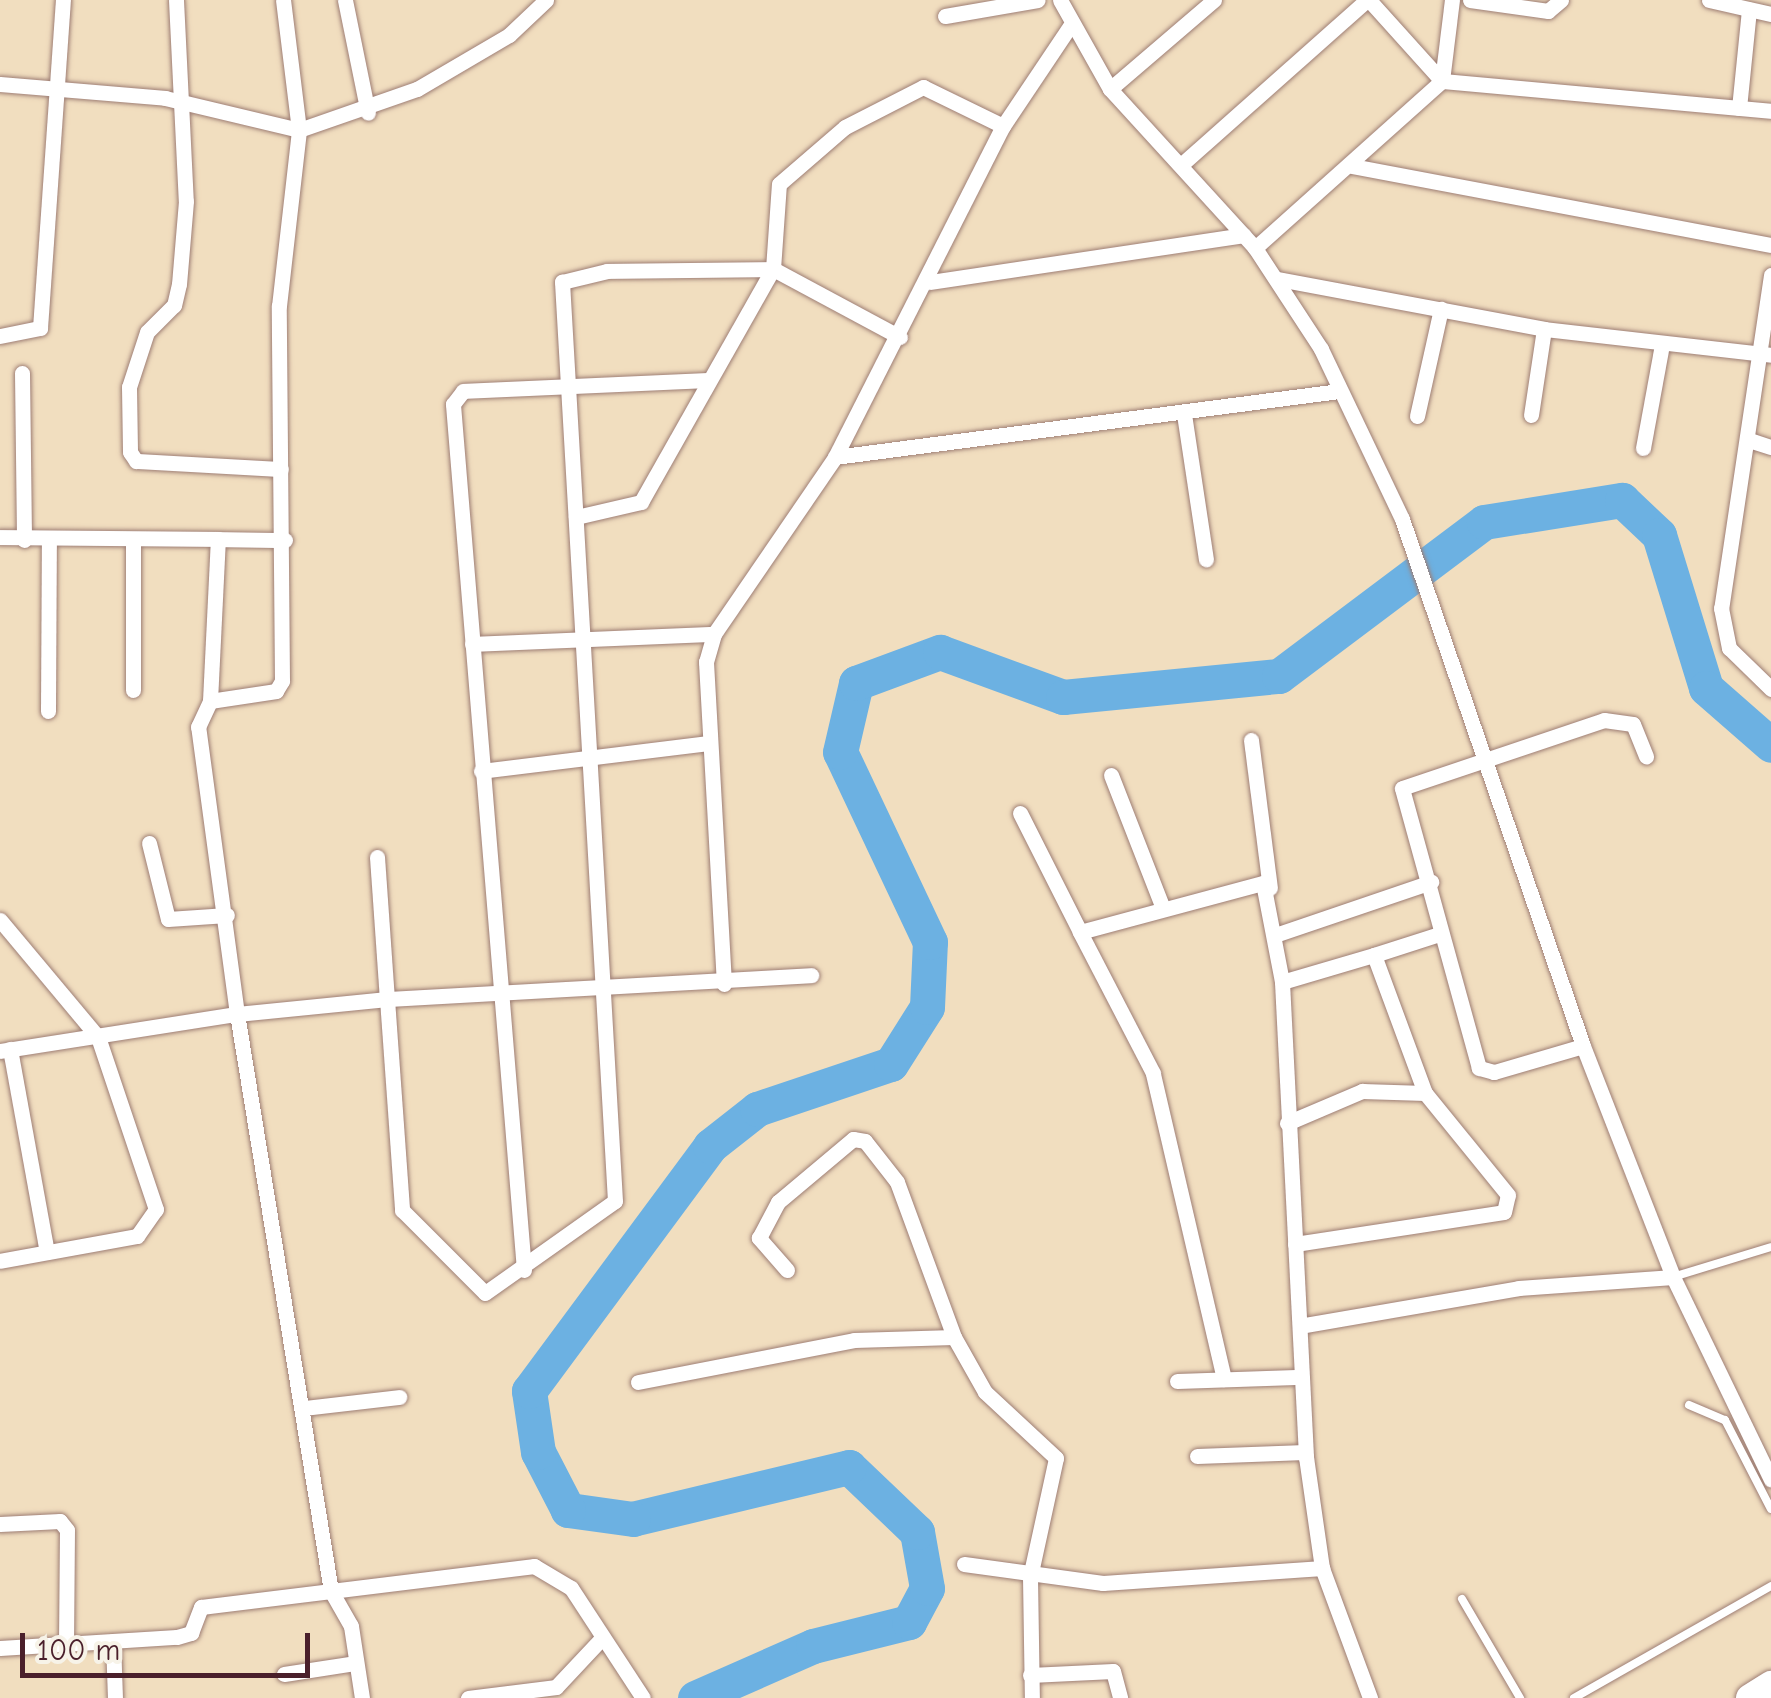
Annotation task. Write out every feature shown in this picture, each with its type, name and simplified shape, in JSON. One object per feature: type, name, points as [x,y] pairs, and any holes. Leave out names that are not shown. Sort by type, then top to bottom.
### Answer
[{"type":"highway","points":[[1750,1698],[1771,1684]]},
{"type":"street","points":[[0,336],[40,328],[62,89],[63,0]]},
{"type":"street","points":[[176,0],[186,201],[177,298],[147,332],[129,387],[130,452],[147,462],[281,469]]},
{"type":"street","points":[[210,701],[282,684],[286,540],[279,306],[299,130],[283,0]]},
{"type":"street","points":[[345,0],[368,113]]},
{"type":"street","points":[[0,84],[180,102],[299,130],[368,113],[463,64],[546,0]]},
{"type":"street","points":[[944,16],[1038,0]]},
{"type":"street","points":[[1060,0],[1070,26],[1110,89],[1255,248],[1278,279],[1402,518],[1490,756],[1583,1046],[1673,1276],[1771,1480]]},
{"type":"street","points":[[1110,89],[1214,0]]},
{"type":"street","points":[[1181,165],[1368,0],[1442,81],[1771,111]]},
{"type":"street","points":[[1255,248],[1352,166],[1442,81],[1452,0]]},
{"type":"street","points":[[1470,0],[1548,11],[1561,0]]},
{"type":"street","points":[[1708,0],[1771,14]]},
{"type":"street","points":[[1740,108],[1750,10]]},
{"type":"street","points":[[724,984],[709,743],[714,634],[835,457],[930,282],[1003,126],[1070,26]]},
{"type":"street","points":[[576,517],[641,502],[706,380],[773,269],[779,184],[844,128],[923,87],[1003,126]]},
{"type":"street","points":[[1352,166],[1771,245]]},
{"type":"street","points":[[930,282],[1243,235]]},
{"type":"street","points":[[377,858],[402,1210],[485,1293],[524,1270],[618,1194],[562,282],[607,271],[773,269],[900,338]]},
{"type":"street","points":[[1771,275],[1765,354],[1748,440],[1722,630],[1771,690]]},
{"type":"street","points":[[1278,279],[1544,329],[1765,354]]},
{"type":"street","points":[[1417,416],[1442,310]]},
{"type":"street","points":[[1530,415],[1544,329]]},
{"type":"street","points":[[1643,448],[1662,344]]},
{"type":"street","points":[[22,372],[24,540]]},
{"type":"street","points":[[524,1270],[495,996],[454,404],[463,390],[569,391],[706,380]]},
{"type":"street","points":[[835,457],[1339,391]]},
{"type":"street","points":[[1184,414],[1206,559]]},
{"type":"street","points":[[1748,440],[1771,447]]},
{"type":"street","points":[[0,537],[49,541],[286,540]]},
{"type":"street","points":[[218,539],[210,701],[198,727],[227,915],[236,1014],[304,1408],[331,1592],[356,1663],[362,1698]]},
{"type":"street","points":[[133,540],[133,690]]},
{"type":"street","points":[[48,711],[49,541]]},
{"type":"street","points":[[472,644],[582,633],[714,634]]},
{"type":"street","points":[[1282,982],[1436,935],[1444,926],[1402,788],[1490,756],[1614,719],[1633,724],[1646,756]]},
{"type":"street","points":[[1250,740],[1282,982],[1294,1244],[1305,1325],[1296,1378],[1305,1452],[1322,1568],[1370,1698]]},
{"type":"street","points":[[482,771],[709,743]]},
{"type":"street","points":[[1111,775],[1162,906]]},
{"type":"street","points":[[1020,813],[1153,1072],[1224,1380]]},
{"type":"street","points":[[150,843],[168,919],[227,915]]},
{"type":"street","points":[[1278,934],[1432,882]]},
{"type":"street","points":[[1080,932],[1162,906],[1260,883],[1270,888]]},
{"type":"street","points":[[0,920],[6,934],[98,1036],[154,1194],[152,1225],[0,1260]]},
{"type":"street","points":[[1436,935],[1479,1068],[1494,1072],[1583,1046]]},
{"type":"street","points":[[1294,1244],[1504,1212],[1508,1195],[1425,1094],[1374,955]]},
{"type":"street","points":[[47,1252],[5,1050],[236,1014],[386,999],[724,984],[811,974]]},
{"type":"street","points":[[1287,1123],[1362,1090],[1425,1094]]},
{"type":"street","points":[[786,1270],[758,1238],[778,1202],[853,1139],[865,1141],[927,1244],[954,1337],[985,1392],[1056,1458],[1030,1577],[1032,1698]]},
{"type":"street","points":[[1305,1325],[1519,1288],[1673,1276]]},
{"type":"street","points":[[638,1382],[854,1340],[954,1337]]},
{"type":"street","points":[[1177,1381],[1296,1378]]},
{"type":"street","points":[[304,1408],[398,1396]]},
{"type":"street","points":[[1197,1456],[1305,1452]]},
{"type":"street","points":[[0,1524],[60,1521],[67,1530],[66,1644]]},
{"type":"street","points":[[964,1564],[1030,1577],[1103,1583],[1322,1568]]},
{"type":"street","points":[[0,1648],[191,1634],[201,1607],[534,1566],[571,1588],[643,1698]]},
{"type":"street","points":[[113,1641],[115,1698]]},
{"type":"street","points":[[468,1698],[556,1687],[606,1644]]},
{"type":"street","points":[[284,1674],[356,1663]]},
{"type":"street","points":[[1030,1674],[1113,1670],[1120,1698]]},
{"type":"lane","points":[[1673,1276],[1771,1247]]},
{"type":"lane","points":[[1690,1405],[1725,1420],[1771,1509]]},
{"type":"lane","points":[[1574,1698],[1768,1587],[1771,1599]]},
{"type":"lane","points":[[1462,1599],[1520,1698]]},
{"type":"waterway","points":[[695,1698],[813,1646],[909,1622],[927,1588],[917,1532],[849,1467],[633,1519],[568,1510],[538,1452],[529,1391],[710,1146],[757,1109],[891,1064],[927,1007],[930,942],[840,752],[856,683],[940,652],[1063,697],[1279,676],[1484,522],[1622,500],[1659,535],[1706,688],[1771,745]]}]
